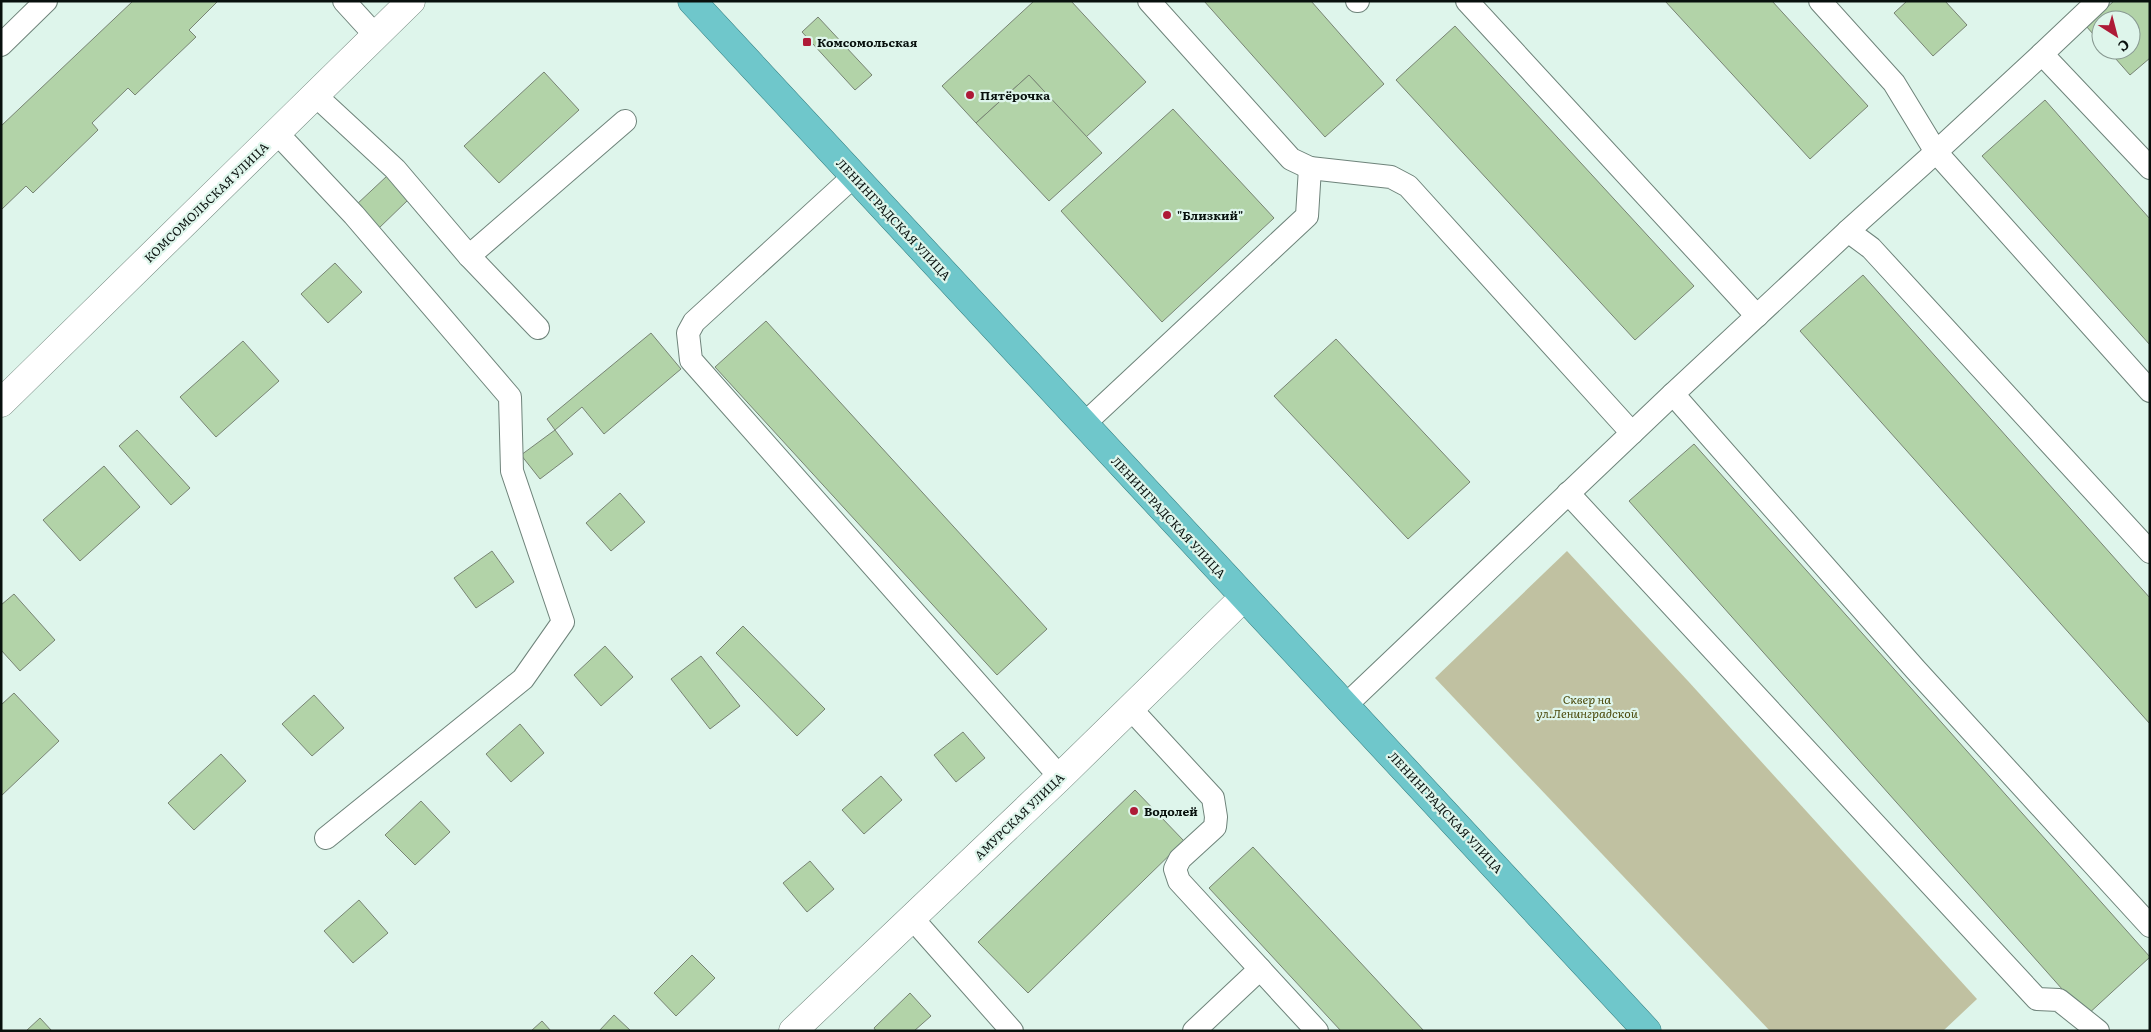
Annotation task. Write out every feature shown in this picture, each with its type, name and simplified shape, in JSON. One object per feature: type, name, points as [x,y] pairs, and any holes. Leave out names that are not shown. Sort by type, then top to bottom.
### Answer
[{"type":"highway","name":"ЛЕНИНГРАДСКАЯ УЛИЦА","points":[[692,1],[1243,598],[1346,705],[1647,1031]]},
{"type":"street","name":"КОМСОМОЛЬСКАЯ УЛИЦА","points":[[1,404],[411,1]]},
{"type":"street","name":"АМУРСКАЯ УЛИЦА","points":[[793,1031],[1060,777],[1243,598]]},
{"type":"lane","points":[[1,45],[46,1]]},
{"type":"lane","points":[[344,1],[376,36]]},
{"type":"lane","points":[[1149,1],[1291,160],[1310,168],[1390,177],[1408,186],[1632,433]]},
{"type":"lane","points":[[1467,1],[1757,316]]},
{"type":"lane","points":[[1820,1],[1894,83],[1936,152],[2150,391]]},
{"type":"lane","points":[[1346,705],[1672,394],[2098,1]]},
{"type":"lane","points":[[2042,54],[2150,168]]},
{"type":"lane","points":[[315,95],[395,169],[469,256],[538,328]]},
{"type":"lane","points":[[469,256],[625,121]]},
{"type":"lane","points":[[277,133],[354,215],[510,397],[512,470],[563,622],[523,679],[326,838]]},
{"type":"lane","points":[[1083,425],[1307,216],[1310,168]]},
{"type":"lane","points":[[854,176],[694,322],[688,333],[691,360],[1060,777]]},
{"type":"lane","points":[[1848,231],[1871,248],[2150,552]]},
{"type":"lane","points":[[1672,394],[1909,662],[2150,926]]},
{"type":"lane","points":[[1568,493],[2037,999],[2059,1000],[2098,1031]]},
{"type":"lane","points":[[1130,708],[1212,798],[1216,817],[1215,827],[1180,859],[1175,869],[1179,881],[1317,1031]]},
{"type":"lane","points":[[912,918],[1012,1031]]},
{"type":"lane","points":[[1194,1031],[1260,969]]},
{"type":"green space","name":"Сквер на ул.Ленинградской","points":[[1567,551],[1977,999],[1943,1031],[1770,1031],[1435,678]]},
{"type":"building","points":[[133,1],[218,1],[189,30],[196,37],[135,95],[128,88],[92,123],[98,130],[33,193],[26,186],[1,210],[1,126]]},
{"type":"building","points":[[1034,1],[1071,1],[1146,82],[1086,137],[1029,75],[976,123],[942,86]]},
{"type":"building","points":[[1204,1],[1311,1],[1384,84],[1325,137]]},
{"type":"building","points":[[1665,1],[1772,1],[1868,106],[1810,159]]},
{"type":"building","points":[[1907,1],[1945,1],[1967,25],[1933,56],[1894,13]]},
{"type":"building","points":[[2114,1],[2150,1],[2150,58],[2130,75],[2117,60],[2141,60],[2141,10],[2104,10]]},
{"type":"building","points":[[818,17],[872,75],[855,90],[802,32]]},
{"type":"building","points":[[2091,22],[2091,32],[2086,26]]},
{"type":"building","points":[[1455,26],[1694,286],[1635,340],[1396,80]]},
{"type":"building","points":[[544,72],[579,110],[499,183],[464,146]]},
{"type":"building","points":[[1029,75],[1102,153],[1049,201],[976,123]]},
{"type":"building","points":[[2045,100],[2150,219],[2150,345],[1982,156]]},
{"type":"building","name":"\"Близкий\"","points":[[1173,109],[1274,218],[1162,322],[1061,211]]},
{"type":"building","points":[[387,176],[409,199],[378,229],[356,205]]},
{"type":"building","points":[[335,263],[362,292],[328,323],[301,294]]},
{"type":"building","points":[[1863,275],[2150,598],[2150,724],[1800,331]]},
{"type":"building","points":[[766,321],[1047,629],[997,675],[715,367]]},
{"type":"building","points":[[651,333],[681,369],[604,434],[582,407],[555,430],[547,419]]},
{"type":"building","points":[[1336,339],[1470,482],[1408,539],[1274,396]]},
{"type":"building","points":[[243,341],[279,381],[216,437],[180,397]]},
{"type":"building","points":[[137,430],[190,488],[171,505],[119,446]]},
{"type":"building","points":[[555,430],[573,454],[540,479],[521,455]]},
{"type":"building","points":[[1694,444],[2150,957],[2086,1016],[1629,501]]},
{"type":"building","points":[[104,466],[140,507],[80,561],[43,520]]},
{"type":"building","points":[[620,493],[645,522],[611,551],[586,523]]},
{"type":"building","points":[[492,551],[514,582],[476,608],[454,578]]},
{"type":"building","points":[[14,594],[55,640],[20,671],[1,650],[1,605]]},
{"type":"building","points":[[743,626],[825,709],[797,736],[716,653]]},
{"type":"building","points":[[605,646],[633,677],[601,706],[574,675]]},
{"type":"building","points":[[701,656],[740,706],[710,729],[671,679]]},
{"type":"building","points":[[14,693],[59,741],[1,796],[1,705]]},
{"type":"building","points":[[314,695],[344,728],[312,756],[282,724]]},
{"type":"building","points":[[520,724],[544,753],[511,782],[486,754]]},
{"type":"building","points":[[963,732],[985,758],[956,782],[934,755]]},
{"type":"building","points":[[221,754],[246,781],[194,830],[168,803]]},
{"type":"building","points":[[881,776],[902,800],[864,834],[842,810]]},
{"type":"building","points":[[1135,790],[1184,841],[1028,993],[978,942]]},
{"type":"building","points":[[421,801],[450,832],[415,865],[385,835]]},
{"type":"building","points":[[1253,847],[1424,1031],[1341,1031],[1209,888]]},
{"type":"building","points":[[810,861],[834,889],[807,912],[783,883]]},
{"type":"building","points":[[359,900],[388,933],[353,963],[324,931]]},
{"type":"building","points":[[692,955],[715,978],[676,1016],[654,993]]},
{"type":"building","points":[[910,993],[931,1016],[914,1031],[876,1031],[874,1028]]},
{"type":"building","points":[[614,1015],[631,1031],[599,1031]]},
{"type":"building","points":[[40,1018],[52,1031],[26,1031]]},
{"type":"building","points":[[542,1021],[551,1031],[531,1031]]},
{"type":"place","name":"Комсомольская","points":[[807,42]]},
{"type":"place","name":"Пятёрочка","points":[[970,95]]},
{"type":"place","name":"\"Близкий\"","points":[[1167,215]]},
{"type":"place","name":"Водолей","points":[[1134,811]]}]
